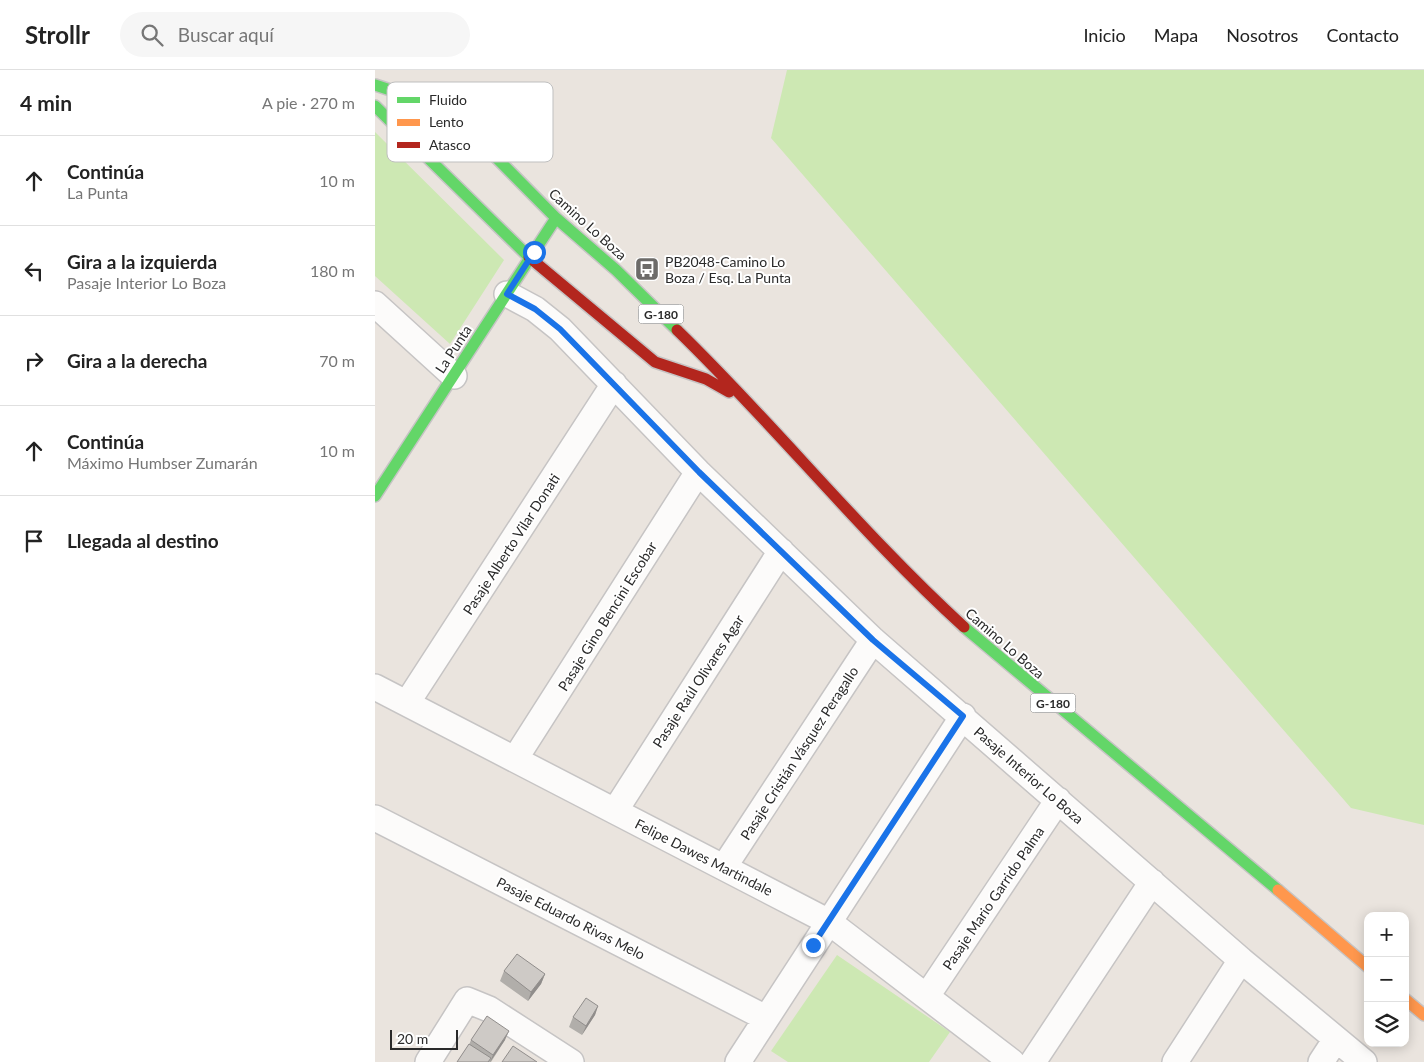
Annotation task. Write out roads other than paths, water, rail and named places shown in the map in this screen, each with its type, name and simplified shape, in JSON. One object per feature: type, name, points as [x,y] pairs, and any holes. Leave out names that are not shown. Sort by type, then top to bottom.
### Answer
[{"type":"main road","name":"Camino Lo Boza","points":[[375,85],[387,89]]},
{"type":"main road","name":"Camino Lo Boza","points":[[375,106],[387,118]]},
{"type":"main road","name":"Camino Lo Boza","points":[[432,162],[530,258],[655,362],[706,379],[761,414]]},
{"type":"main road","name":"Camino Lo Boza","points":[[500,162],[556,218],[616,270],[761,414],[891,558],[962,626],[1364,964]]},
{"type":"main road","name":"La Punta","points":[[375,496],[556,218]]},
{"type":"main road","points":[[1409,1002],[1424,1015]]},
{"type":"street","name":"Pasaje Interior Lo Boza","points":[[507,294],[548,318],[699,472],[873,640],[963,716],[1241,960],[1364,1062]]},
{"type":"street","points":[[375,304],[454,376]]},
{"type":"street","name":"Pasaje Alberto Vilar Donati","points":[[407,703],[614,384]]},
{"type":"street","name":"Pasaje Gino Bencini Escobar","points":[[515,759],[699,472]]},
{"type":"street","name":"Pasaje Raúl Olivares Agar","points":[[615,811],[781,551]]},
{"type":"street","name":"Pasaje Cristián Vásquez Peragallo","points":[[724,867],[873,640]]},
{"type":"street","name":"Felipe Dawes Martindale","points":[[375,686],[829,922],[1012,1062]]},
{"type":"street","points":[[747,1059],[766,1018],[963,716]]},
{"type":"street","name":"Pasaje Mario Garrido Palma","points":[[927,996],[1058,800]]},
{"type":"street","name":"Pasaje Eduardo Rivas Melo","points":[[375,818],[766,1018]]},
{"type":"street","points":[[1033,1062],[1152,882]]},
{"type":"street","points":[[1175,1062],[1241,960]]},
{"type":"street","points":[[428,1062],[467,1000],[489,1008],[571,1062]]},
{"type":"street","points":[[1321,1062],[1336,1039]]},
{"type":"place","name":"PB2048-Camino Lo Boza / Esq. La Punta","points":[[647,269]]}]
